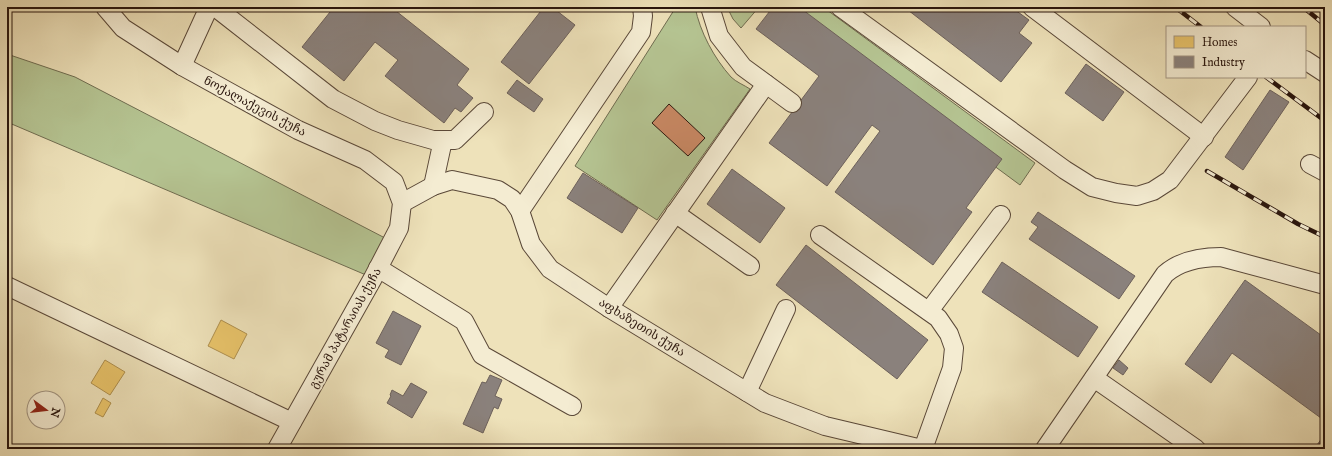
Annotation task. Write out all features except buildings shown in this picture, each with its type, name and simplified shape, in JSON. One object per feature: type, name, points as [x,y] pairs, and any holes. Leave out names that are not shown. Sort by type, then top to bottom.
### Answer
[{"type":"street","name":"ნოქალაქევის ქუჩა","points":[[105,7],[123,28],[182,66],[298,130],[365,160],[394,182],[402,203]]},
{"type":"street","points":[[182,66],[208,7]]},
{"type":"street","points":[[215,7],[334,99],[398,130],[433,140],[455,140],[484,112]]},
{"type":"street","points":[[520,211],[641,32],[643,16],[642,7]]},
{"type":"street","points":[[710,7],[719,36],[742,67],[792,103]]},
{"type":"street","points":[[840,7],[1065,170],[1092,187],[1116,193],[1137,196],[1153,191],[1170,180],[1247,78]]},
{"type":"street","points":[[1032,7],[1204,137]]},
{"type":"street","points":[[1235,7],[1260,26]]},
{"type":"street","points":[[1306,61],[1325,74]]},
{"type":"street","points":[[609,308],[766,84]]},
{"type":"street","points":[[433,186],[443,140]]},
{"type":"street","name":"აფხაზეთის ქუჩა","points":[[402,203],[433,186],[452,180],[498,190],[512,199],[520,211],[531,244],[550,269],[609,308],[765,403],[826,426],[922,449]]},
{"type":"street","name":"გურამ პატარაიას ქუჩა","points":[[277,449],[399,228],[402,203]]},
{"type":"street","points":[[676,213],[750,266]]},
{"type":"street","points":[[929,311],[1001,215]]},
{"type":"street","points":[[820,235],[929,311],[938,318],[949,334],[954,348],[952,368],[922,449]]},
{"type":"street","points":[[1045,449],[1165,274],[1173,267],[1188,261],[1207,257],[1221,257],[1325,285]]},
{"type":"street","points":[[378,268],[464,321],[482,355],[572,406]]},
{"type":"street","points":[[7,286],[292,422]]},
{"type":"street","points":[[747,392],[786,309]]},
{"type":"street","points":[[1094,378],[1196,449]]},
{"type":"green space","points":[[676,7],[695,7],[700,26],[708,44],[719,62],[733,79],[750,89],[657,220],[575,166]]},
{"type":"green space","points":[[727,7],[759,7],[741,28],[733,19]]},
{"type":"green space","points":[[779,7],[823,7],[1035,163],[1020,185]]},
{"type":"green space","points":[[7,54],[75,77],[385,238],[366,275],[7,122]]},
{"type":"railway","points":[[1175,7],[1200,26]]},
{"type":"railway","points":[[1303,7],[1325,25]]},
{"type":"railway","points":[[1267,78],[1325,121]]},
{"type":"railway","points":[[1207,171],[1298,224],[1325,237]]}]
